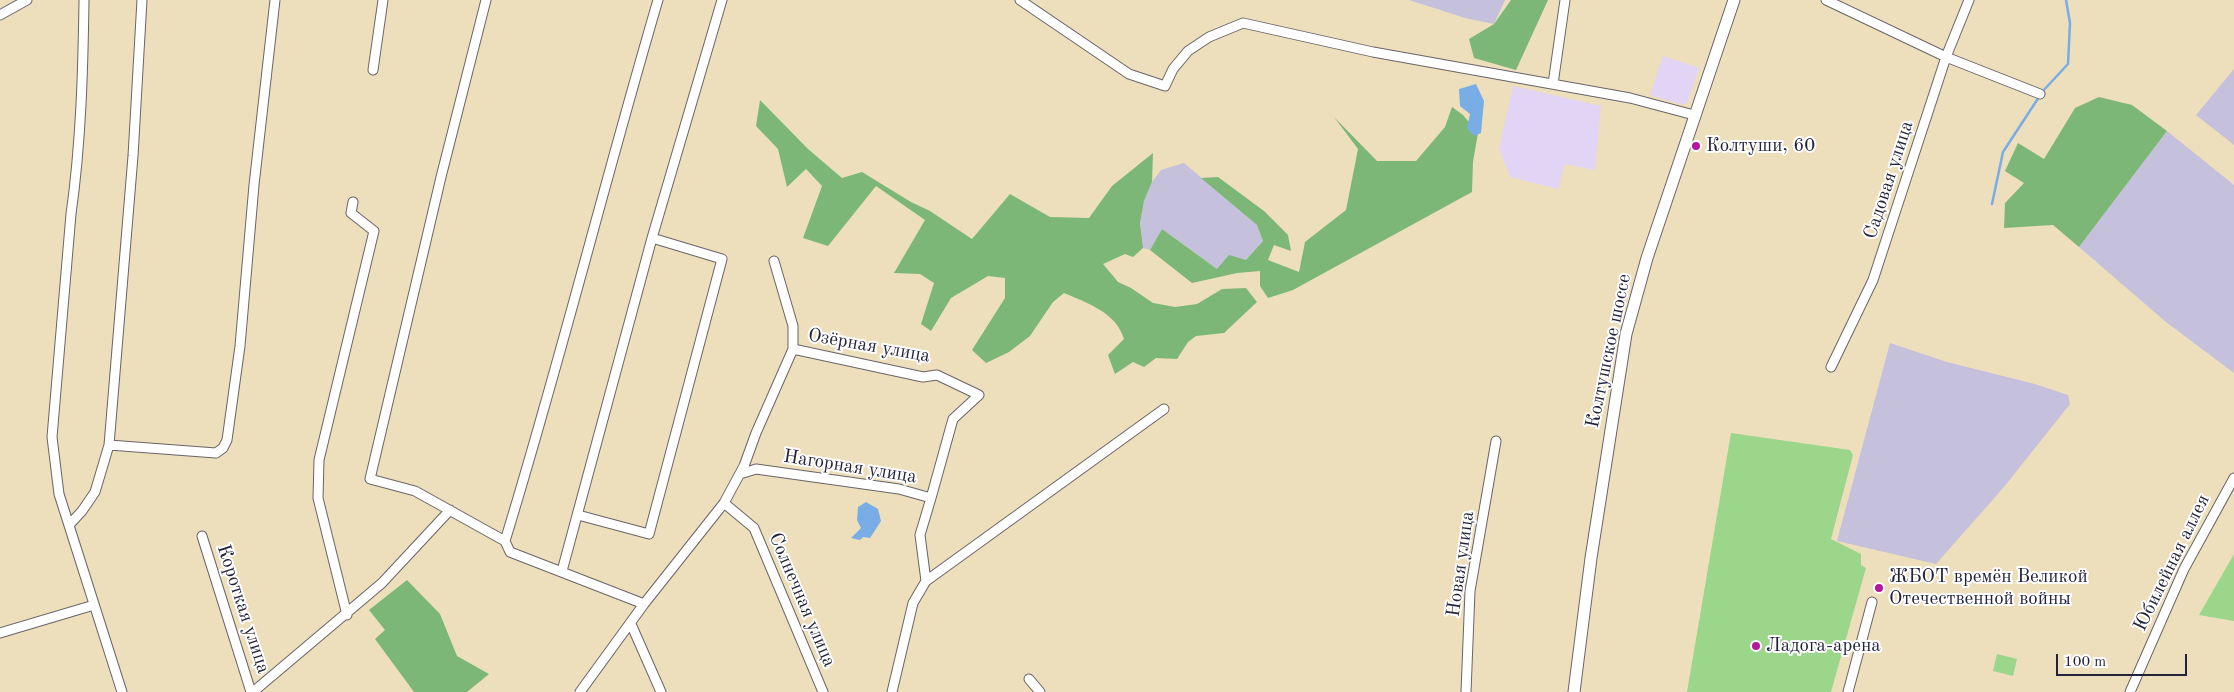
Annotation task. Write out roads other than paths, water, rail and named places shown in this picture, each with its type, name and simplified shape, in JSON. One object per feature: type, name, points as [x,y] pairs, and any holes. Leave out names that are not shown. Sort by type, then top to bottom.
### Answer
[{"type":"main road","name":"Колтушское шоссе","points":[[1574,692],[1591,558],[1626,334],[1647,258],[1734,0]]},
{"type":"street","points":[[0,15],[26,0]]},
{"type":"street","points":[[84,0],[83,82],[77,164],[52,437],[59,494],[122,692]]},
{"type":"street","points":[[70,524],[95,492],[109,445],[133,156],[142,0]]},
{"type":"street","points":[[109,445],[216,453],[223,448],[227,440],[240,346],[254,185],[275,0]]},
{"type":"street","points":[[373,70],[383,0]]},
{"type":"street","points":[[486,0],[441,177],[370,479],[415,491],[505,541],[510,552],[644,604]]},
{"type":"street","points":[[505,541],[530,462],[558,354],[658,0]]},
{"type":"street","points":[[562,571],[652,238],[722,0]]},
{"type":"street","points":[[1020,0],[1129,74],[1166,86],[1173,69],[1188,51],[1209,36],[1243,23],[1373,52],[1630,98],[1694,115]]},
{"type":"street","points":[[1553,84],[1565,0]]},
{"type":"street","points":[[1826,0],[1946,57],[2040,94]]},
{"type":"street","name":"Садовая улица","points":[[1832,366],[1872,280],[1946,57],[1969,0]]},
{"type":"street","points":[[347,615],[318,498],[319,460],[374,231],[351,213],[352,202]]},
{"type":"street","points":[[578,515],[649,534],[722,258],[652,238]]},
{"type":"street","points":[[774,261],[793,326],[793,349]]},
{"type":"street","name":"Озёрная улица","points":[[580,692],[644,604],[724,503],[740,474],[793,349],[923,377],[937,375],[979,395],[953,419],[931,498]]},
{"type":"street","points":[[892,692],[914,603],[926,581],[1164,409]]},
{"type":"street","name":"Новая улица","points":[[1466,692],[1470,592],[1496,442]]},
{"type":"street","name":"Нагорная улица","points":[[740,474],[756,469],[899,489],[931,498],[920,535],[926,581]]},
{"type":"street","name":"Юбилейная аллея","points":[[2130,692],[2184,569],[2234,478]]},
{"type":"street","name":"Солнечная улица","points":[[724,503],[754,528],[823,692]]},
{"type":"street","points":[[252,692],[347,615],[382,583],[450,510]]},
{"type":"street","name":"Короткая улица","points":[[202,536],[252,692]]},
{"type":"street","points":[[1848,692],[1872,602]]},
{"type":"street","points":[[0,633],[94,605]]},
{"type":"street","points":[[631,624],[662,692]]},
{"type":"street","points":[[1029,679],[1040,692]]},
{"type":"water","points":[[1476,84],[1484,101],[1481,133],[1474,136],[1467,128],[1470,114],[1460,106],[1459,89]]},
{"type":"water","points":[[866,502],[878,509],[881,521],[870,538],[863,537],[860,540],[851,538],[861,528],[857,520],[858,507]]},
{"type":"waterway","points":[[2042,92],[2068,64],[2070,23],[2066,0]]},
{"type":"waterway","points":[[1992,204],[2003,152],[2039,97]]},
{"type":"place","name":"Колтуши, 60","points":[[1696,146]]},
{"type":"place","name":"ЖБОТ времён Великой Отечественной войны","points":[[1879,588]]},
{"type":"place","name":"Ладога-арена","points":[[1756,646]]}]
